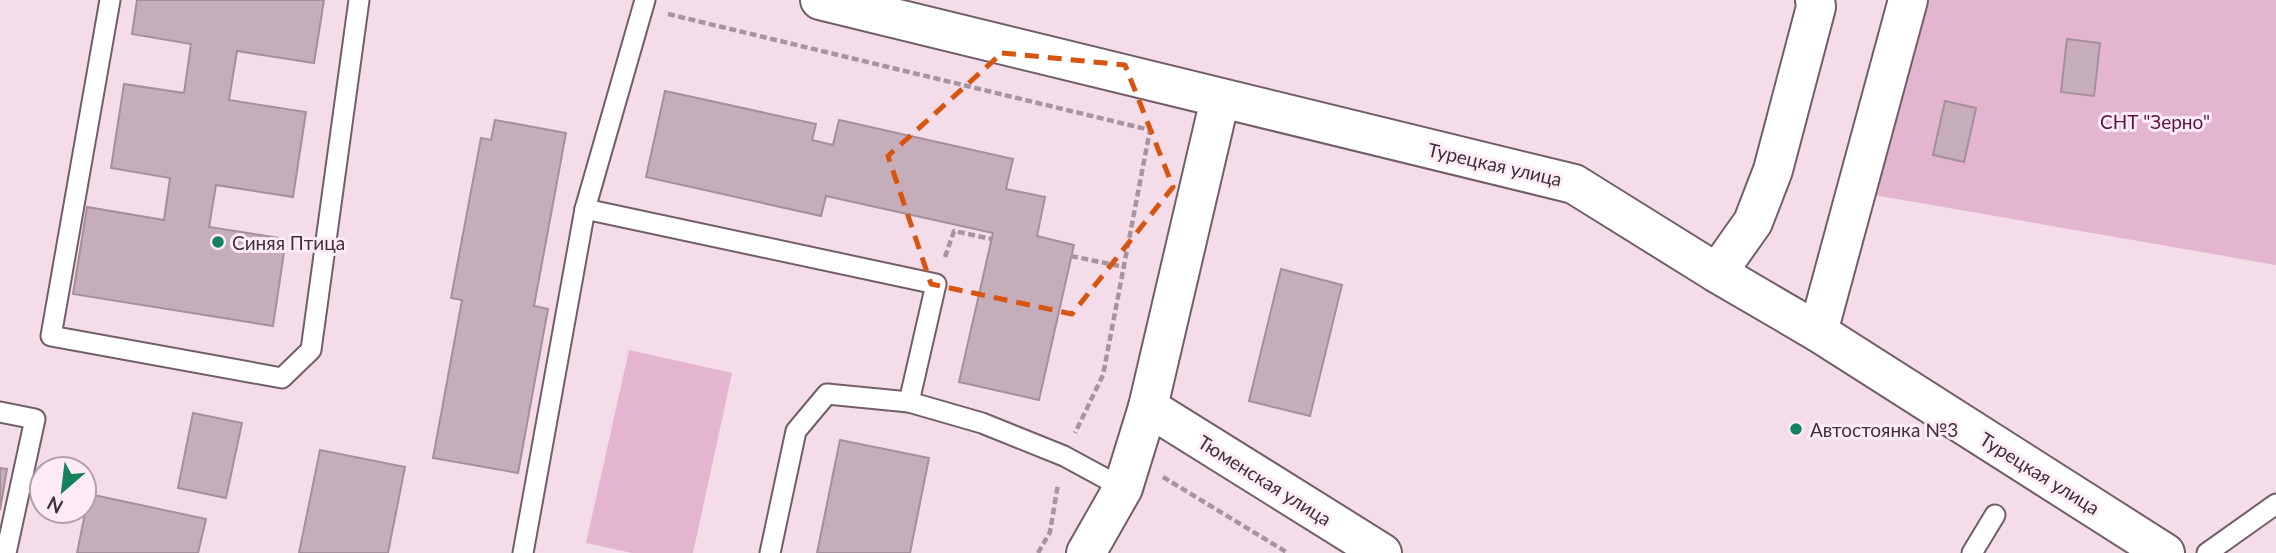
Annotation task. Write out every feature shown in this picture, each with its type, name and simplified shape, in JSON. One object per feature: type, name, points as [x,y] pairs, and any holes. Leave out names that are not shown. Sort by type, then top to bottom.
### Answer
[{"type":"street","name":"Турецкая улица","points":[[820,0],[1574,184],[1818,332],[2165,553]]},
{"type":"street","points":[[1717,273],[1753,222],[1773,170],[1816,7],[1815,0]]},
{"type":"street","points":[[1818,332],[1909,0]]},
{"type":"street","points":[[1086,553],[1140,488],[1148,407],[1220,99]]},
{"type":"street","name":"Тюменская улица","points":[[1148,407],[1382,553]]},
{"type":"lane","points":[[110,0],[51,336],[282,378],[311,350],[359,0]]},
{"type":"lane","points":[[523,553],[585,209],[643,4]]},
{"type":"lane","points":[[585,209],[936,284],[909,402]]},
{"type":"lane","points":[[770,553],[796,431],[827,394],[909,402],[982,423],[1140,488]]},
{"type":"lane","points":[[0,412],[35,419],[6,553]]},
{"type":"lane","points":[[2207,553],[2276,503]]},
{"type":"lane","points":[[1972,553],[1995,515]]},
{"type":"path","points":[[643,4],[1150,130],[1103,375],[1064,456],[1049,532],[1038,553]]},
{"type":"path","points":[[936,284],[954,231],[991,239]]},
{"type":"path","points":[[1071,256],[1124,267]]},
{"type":"path","points":[[1140,488],[1163,477],[1288,553]]},
{"type":"highlighted area","points":[[1002,53],[1125,65],[1173,187],[1072,314],[931,284],[888,156]]},
{"type":"green space","name":"СНТ \"Зерно\"","points":[[1927,0],[2276,0],[2276,265],[1863,193]]},
{"type":"green space","points":[[629,350],[732,373],[693,553],[632,553],[586,543]]},
{"type":"building","points":[[137,0],[324,0],[314,63],[237,51],[229,100],[306,112],[293,197],[216,185],[209,227],[286,239],[273,326],[73,294],[87,207],[164,220],[170,178],[111,168],[124,84],[184,93],[191,44],[132,34]]},
{"type":"building","points":[[2067,39],[2100,43],[2094,96],[2061,92]]},
{"type":"building","points":[[665,91],[816,124],[812,140],[833,145],[839,120],[1013,159],[1006,189],[1045,197],[1037,236],[1074,245],[1039,400],[959,382],[993,233],[826,196],[821,216],[646,177]]},
{"type":"building","points":[[1945,101],[1976,108],[1964,162],[1933,155]]},
{"type":"building","points":[[495,120],[566,133],[534,306],[548,309],[518,473],[433,458],[462,300],[451,298],[481,138],[491,140]]},
{"type":"building","points":[[1281,269],[1342,285],[1310,416],[1249,401]]},
{"type":"building","points":[[193,413],[242,423],[226,498],[178,488]]},
{"type":"building","points":[[840,440],[929,458],[910,553],[817,553]]},
{"type":"building","points":[[320,450],[405,467],[388,553],[299,553]]},
{"type":"building","points":[[0,468],[7,469],[0,510]]},
{"type":"building","points":[[98,496],[206,519],[198,553],[77,553],[83,525],[98,525]]},
{"type":"place","name":"Синяя Птица","points":[[218,242]]},
{"type":"place","name":"Автостоянка №3","points":[[1796,429]]}]
